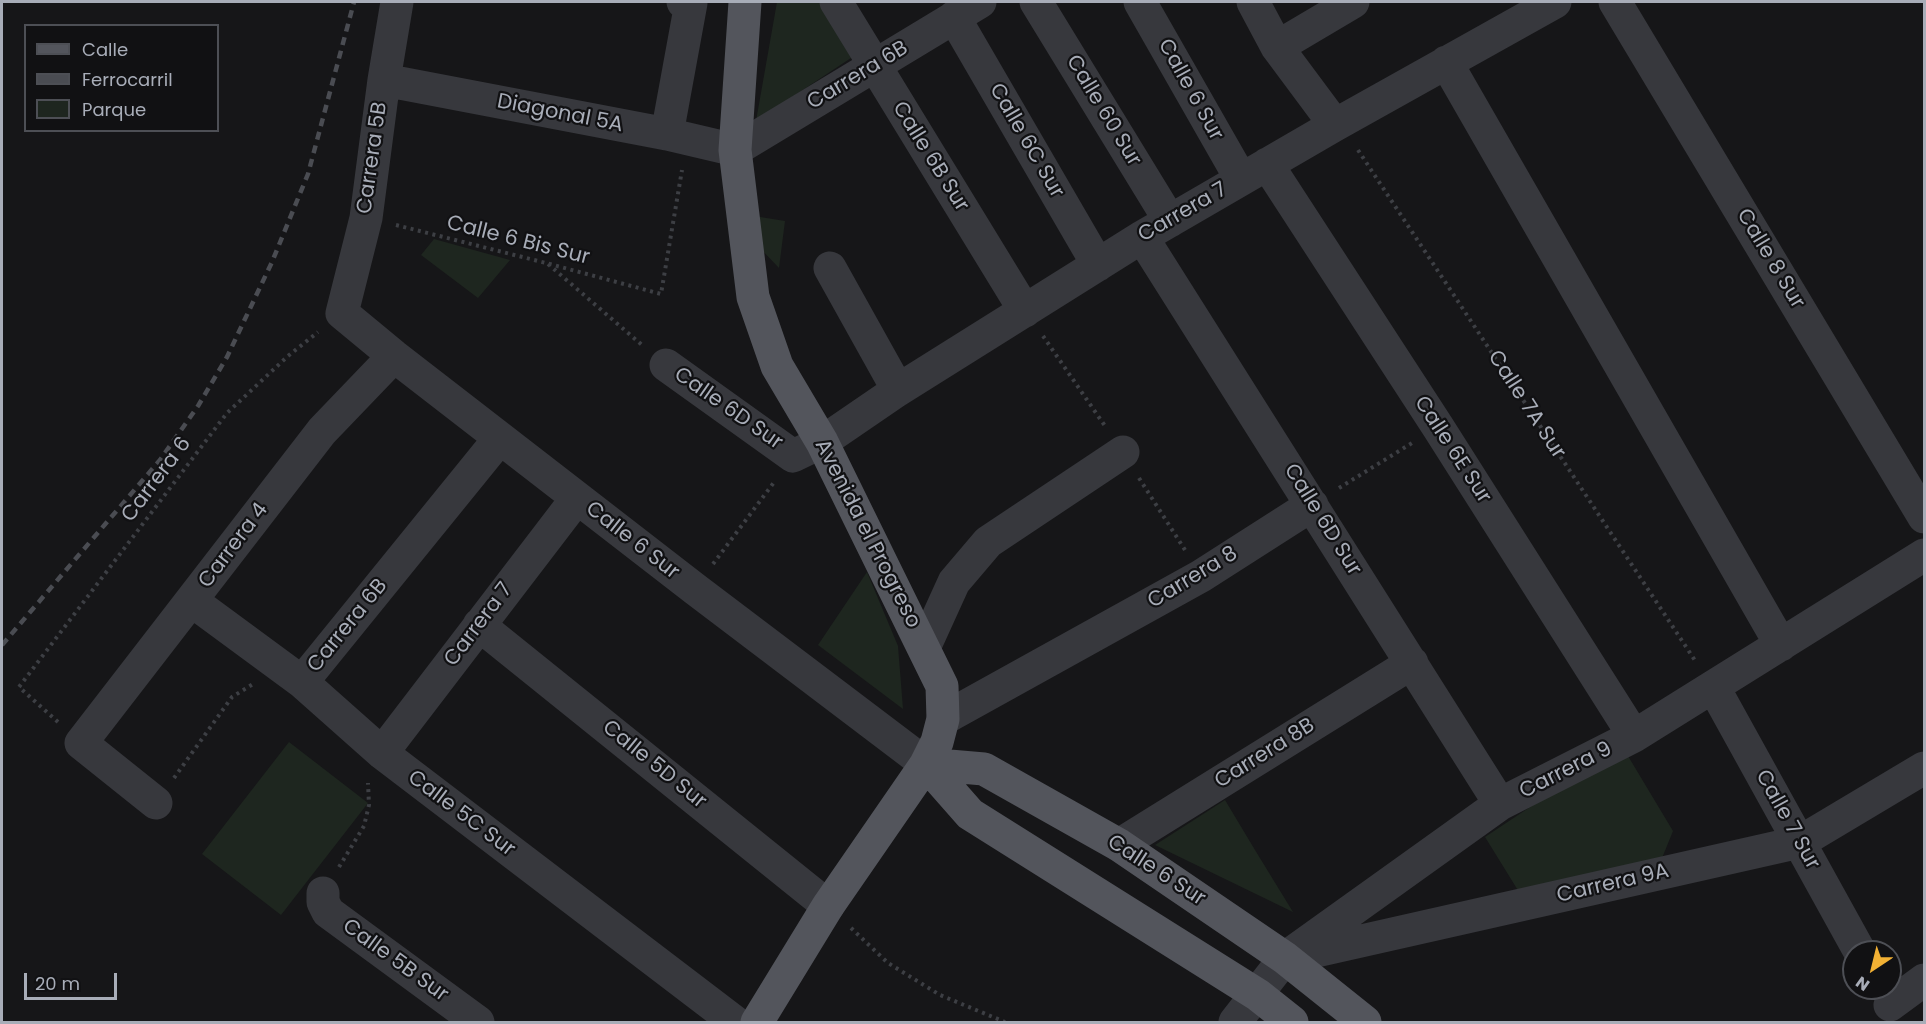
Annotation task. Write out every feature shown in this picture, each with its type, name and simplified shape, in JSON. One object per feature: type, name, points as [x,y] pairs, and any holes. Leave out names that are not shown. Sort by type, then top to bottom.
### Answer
[{"type":"main road","name":"Avenida el Progreso","points":[[745,2],[735,150],[753,297],[808,449],[924,648],[942,686],[943,719],[937,742],[926,764],[828,906],[758,1023]]},
{"type":"main road","name":"Calle 6 Sur","points":[[926,764],[984,769],[1119,845],[1285,958],[1365,1023]]},
{"type":"main road","name":"Calle 6 Sur","points":[[926,764],[970,814],[1258,995],[1292,1023]]},
{"type":"street","name":"Carrera 5B","points":[[342,313],[366,218],[396,2]]},
{"type":"street","points":[[677,137],[687,2]]},
{"type":"street","name":"Calle 6B Sur","points":[[836,2],[1025,311]]},
{"type":"street","name":"Calle 60 Sur","points":[[1036,2],[1156,229]]},
{"type":"street","name":"Calle 6 Sur","points":[[1140,2],[1254,172]]},
{"type":"street","points":[[1253,2],[1277,47],[1335,125]]},
{"type":"street","points":[[1277,47],[1353,2]]},
{"type":"street","name":"Carrera 7","points":[[808,449],[1156,229],[1335,125],[1555,2]]},
{"type":"street","name":"Calle 8 Sur","points":[[1615,2],[1924,517]]},
{"type":"street","name":"Carrera 6B","points":[[735,150],[967,9]]},
{"type":"street","name":"Calle 6C Sur","points":[[967,9],[1098,265]]},
{"type":"street","points":[[1446,62],[1781,645]]},
{"type":"street","name":"Diagonal 5A","points":[[384,80],[735,150]]},
{"type":"street","name":"Calle 6E Sur","points":[[1254,172],[1438,427],[1634,736]]},
{"type":"street","name":"Calle 6D Sur","points":[[1156,229],[1312,505],[1500,804]]},
{"type":"street","points":[[830,268],[898,390]]},
{"type":"street","name":"Calle 6 Sur","points":[[342,313],[577,498],[926,764]]},
{"type":"street","name":"Carrera 4","points":[[81,743],[322,431],[394,356]]},
{"type":"street","name":"Calle 6D Sur","points":[[666,365],[808,449]]},
{"type":"street","name":"Carrera 6B","points":[[302,682],[500,438]]},
{"type":"street","points":[[924,648],[954,582],[988,542],[1123,452]]},
{"type":"street","name":"Carrera 7","points":[[382,753],[577,498]]},
{"type":"street","name":"Carrera 8","points":[[943,719],[1202,576],[1312,505]]},
{"type":"street","name":"Carrera 9","points":[[1235,1023],[1285,958],[1500,804],[1634,736],[1924,555]]},
{"type":"street","name":"Calle 5C Sur","points":[[192,601],[302,682],[382,753],[735,1023]]},
{"type":"street","name":"Calle 5D Sur","points":[[479,625],[828,906]]},
{"type":"street","name":"Carrera 8B","points":[[1119,845],[1412,663]]},
{"type":"street","name":"Calle 7 Sur","points":[[1714,688],[1853,940]]},
{"type":"street","points":[[81,743],[156,803]]},
{"type":"street","name":"Carrera 9A","points":[[1285,958],[1800,842],[1924,768]]},
{"type":"street","name":"Calle 5B Sur","points":[[323,893],[323,902],[328,912],[478,1023]]},
{"type":"street","points":[[1890,1005],[1924,980]]},
{"type":"path","name":"Calle 7A Sur","points":[[1335,125],[1363,155],[1545,436],[1714,688]]},
{"type":"path","name":"Calle 6 Bis Sur","points":[[366,218],[661,294],[677,137]]},
{"type":"path","points":[[546,263],[666,365]]},
{"type":"path","name":"Carrera 6","points":[[81,743],[19,687],[227,413],[288,356],[342,313]]},
{"type":"path","points":[[1312,505],[1438,427]]},
{"type":"path","points":[[695,589],[808,449]]},
{"type":"path","name":"Carrera 6B","points":[[156,803],[232,697],[255,683],[302,682]]},
{"type":"path","points":[[323,893],[364,826],[369,805],[370,770],[382,753]]},
{"type":"path","points":[[828,906],[888,963],[940,995],[1005,1023]]},
{"type":"green space","points":[[777,2],[821,2],[854,56],[756,121]]},
{"type":"green space","points":[[754,216],[785,221],[779,268],[758,246]]},
{"type":"green space","points":[[434,239],[510,260],[478,298],[421,255]]},
{"type":"green space","points":[[867,572],[898,646],[903,709],[818,645]]},
{"type":"green space","points":[[289,742],[368,803],[281,915],[202,854]]},
{"type":"green space","points":[[1622,746],[1673,831],[1658,868],[1519,892],[1485,837]]},
{"type":"green space","points":[[1225,800],[1255,850],[1293,912],[1155,845]]},
{"type":"railway","points":[[2,645],[160,460],[198,406],[227,357],[272,262],[308,174],[354,2]]}]
